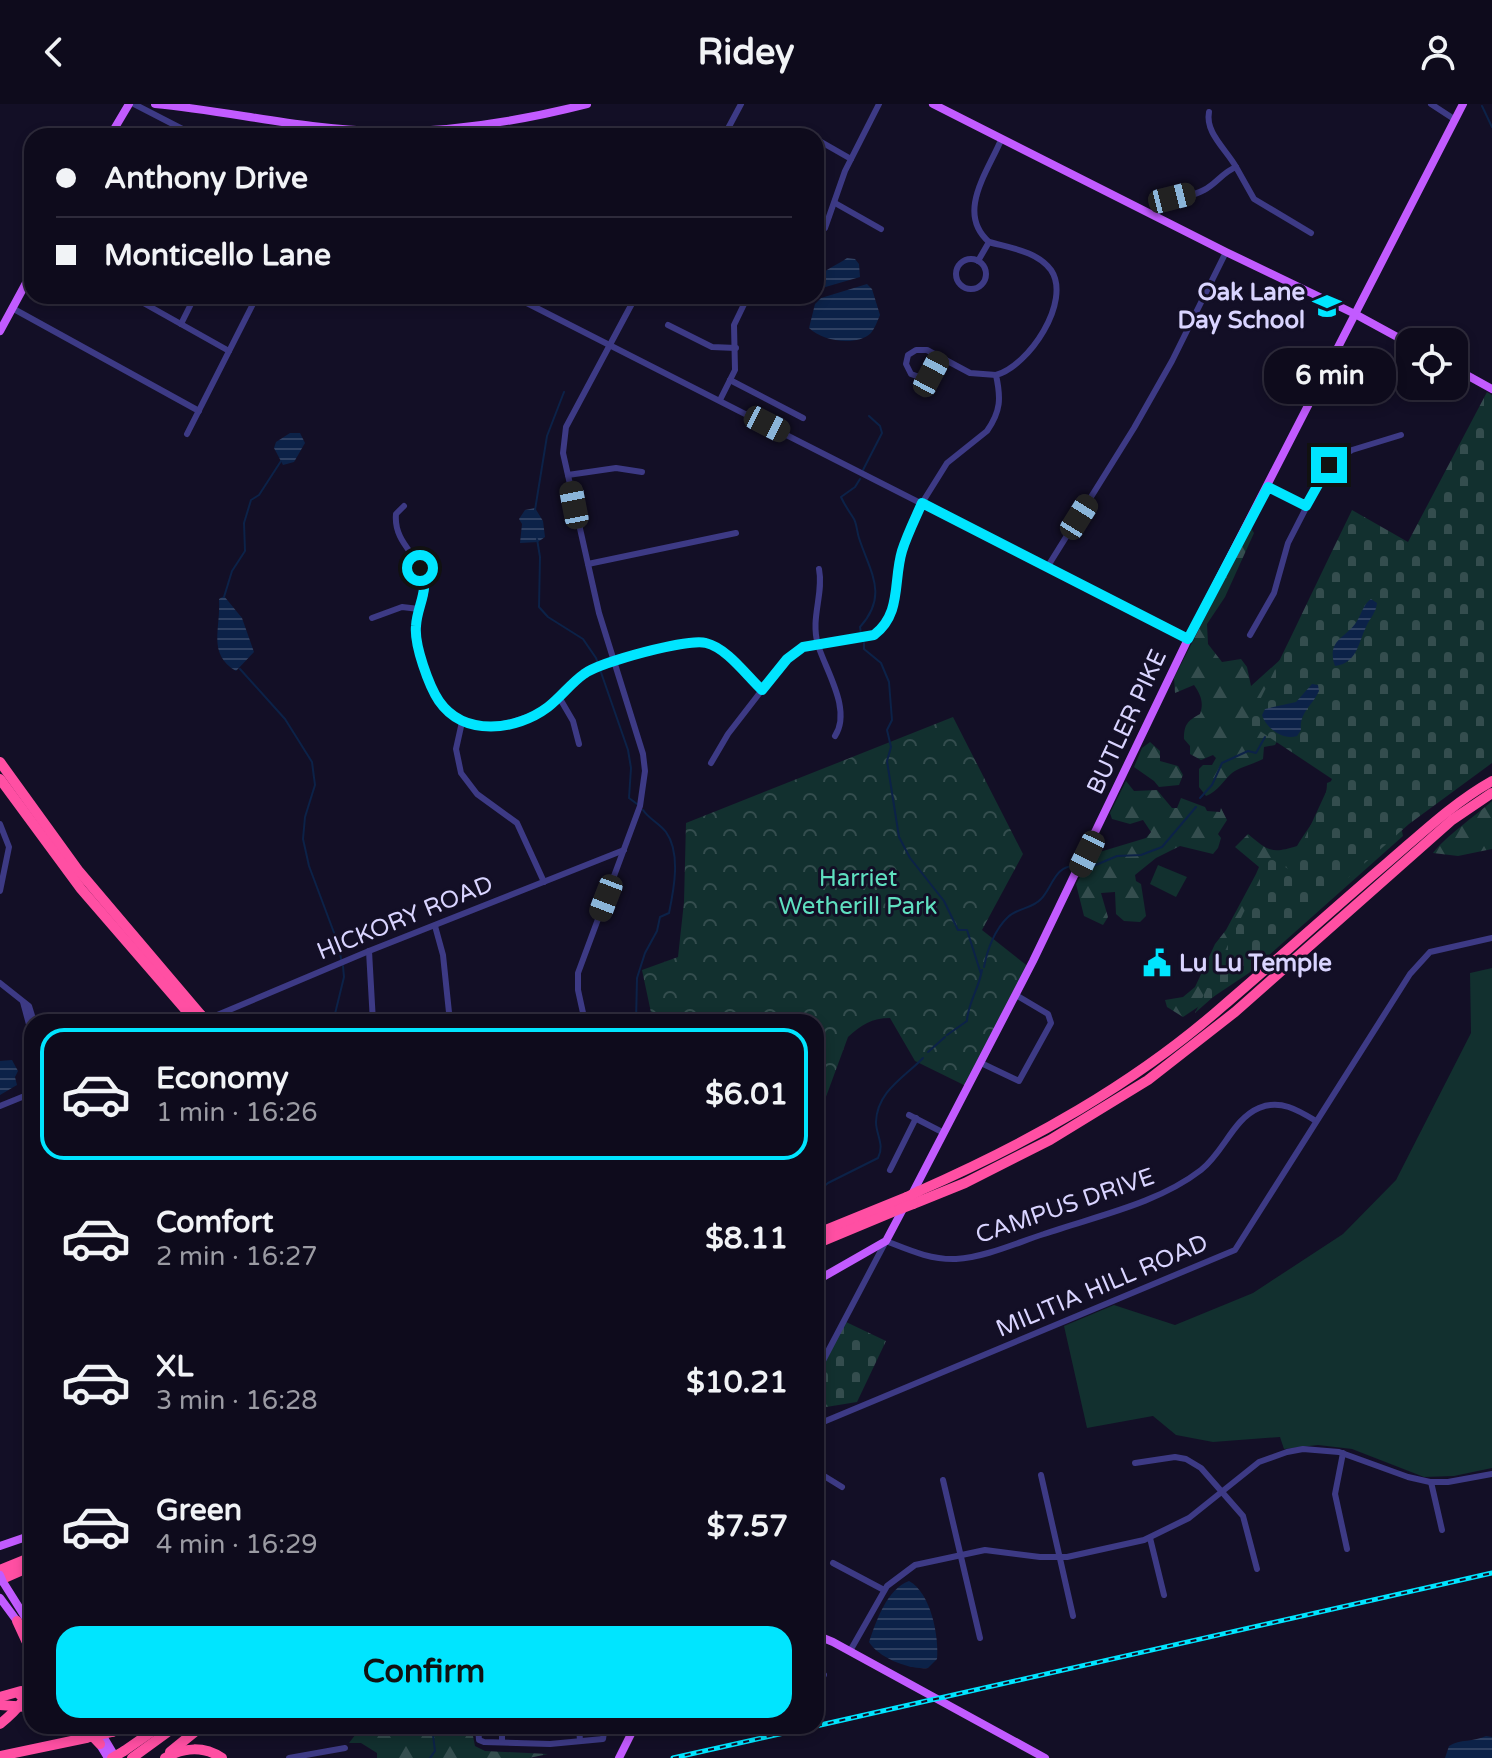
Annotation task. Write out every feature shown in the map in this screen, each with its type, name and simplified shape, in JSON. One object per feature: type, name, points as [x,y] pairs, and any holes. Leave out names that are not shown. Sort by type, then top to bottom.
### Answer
[{"type":"highway","points":[[0,762],[78,870],[194,1014]]},
{"type":"highway","points":[[0,779],[81,889],[194,1014]]},
{"type":"highway","points":[[824,1241],[900,1209],[919,1191],[982,1164],[1112,1090],[1163,1055],[1444,813],[1492,781]]},
{"type":"highway","points":[[824,1231],[965,1183],[1050,1140],[1148,1080],[1235,1012],[1452,820],[1492,793]]},
{"type":"highway","points":[[1,1575],[24,1563]]},
{"type":"highway","points":[[17,1621],[24,1636]]},
{"type":"highway","points":[[0,1701],[24,1693]]},
{"type":"highway","points":[[0,1724],[24,1700]]},
{"type":"highway","points":[[0,1701],[24,1707]]},
{"type":"highway","points":[[92,1734],[100,1744]]},
{"type":"highway","points":[[0,1756],[103,1734]]},
{"type":"highway","points":[[118,1757],[149,1734]]},
{"type":"highway","points":[[118,1757],[161,1734]]},
{"type":"highway","points":[[164,1758],[192,1734]]},
{"type":"highway","points":[[164,1758],[192,1749],[207,1750],[222,1758]]},
{"type":"main road","points":[[115,128],[131,104]]},
{"type":"main road","points":[[155,104],[353,128]]},
{"type":"main road","points":[[441,128],[587,104]]},
{"type":"main road","points":[[933,104],[1396,336]]},
{"type":"main road","name":"BUTLER PIKE","points":[[886,1241],[1016,995],[1085,859],[1188,639],[1463,104]]},
{"type":"main road","points":[[0,331],[24,286]]},
{"type":"main road","points":[[1468,376],[1492,389]]},
{"type":"main road","points":[[824,1276],[886,1241]]},
{"type":"main road","points":[[0,1546],[24,1538]]},
{"type":"main road","points":[[1,1575],[24,1614]]},
{"type":"main road","points":[[0,1598],[24,1631]]},
{"type":"main road","points":[[824,1639],[1045,1758]]},
{"type":"main road","points":[[102,1734],[118,1757]]},
{"type":"main road","points":[[619,1758],[631,1734]]},
{"type":"main road","points":[[100,1744],[118,1757]]},
{"type":"street","points":[[131,104],[180,128]]},
{"type":"street","points":[[728,128],[741,104]]},
{"type":"street","points":[[824,229],[851,159],[879,104]]},
{"type":"street","points":[[1431,104],[1454,119]]},
{"type":"street","points":[[1209,112],[1211,131],[1254,199],[1311,233]]},
{"type":"street","points":[[940,358],[931,374],[922,378],[911,374],[906,364],[908,355],[927,350],[970,373],[996,375],[1016,366],[1032,351],[1057,301],[1058,290],[1052,272],[1037,257],[989,242],[975,225],[973,209],[1001,140]]},
{"type":"street","points":[[824,144],[851,159]]},
{"type":"street","points":[[1154,216],[1172,198],[1204,191],[1226,171],[1236,167]]},
{"type":"street","points":[[835,203],[881,229]]},
{"type":"street","points":[[978,261],[989,242]]},
{"type":"street","points":[[1048,566],[1140,417],[1226,252]]},
{"type":"street","points":[[968,260],[978,261],[986,270],[985,280],[976,288],[966,288],[957,277],[959,267],[968,260]]},
{"type":"street","points":[[145,304],[229,351]]},
{"type":"street","points":[[181,324],[191,304]]},
{"type":"street","points":[[187,434],[253,304]]},
{"type":"street","points":[[529,304],[1188,639]]},
{"type":"street","points":[[583,1014],[578,973],[640,806],[645,763],[599,613],[563,453],[566,427],[631,304]]},
{"type":"street","points":[[720,400],[735,370],[734,325],[744,304]]},
{"type":"street","points":[[12,308],[199,411]]},
{"type":"street","points":[[668,325],[712,347],[736,348]]},
{"type":"street","points":[[711,763],[728,734],[796,651],[818,644],[869,636],[887,623],[894,609],[901,553],[922,503],[941,470],[987,431],[997,414],[1001,394],[996,375]]},
{"type":"street","points":[[730,380],[803,418]]},
{"type":"street","points":[[1250,635],[1276,588],[1288,543],[1325,471],[1339,457],[1364,445],[1401,435]]},
{"type":"street","points":[[568,475],[616,468],[642,472]]},
{"type":"street","points":[[1268,487],[1306,506]]},
{"type":"street","points":[[404,506],[396,514],[396,530],[424,577],[425,590],[419,609],[416,639],[433,690],[446,710],[462,722],[496,727],[538,713],[586,672],[687,642],[705,642],[719,649],[762,690]]},
{"type":"street","points":[[588,564],[736,533]]},
{"type":"street","points":[[819,569],[814,617],[818,644],[838,700],[840,727],[835,736]]},
{"type":"street","points":[[372,618],[402,607],[419,609]]},
{"type":"street","points":[[559,697],[573,721],[579,744]]},
{"type":"street","points":[[462,722],[456,749],[461,773],[477,794],[517,823],[544,882]]},
{"type":"street","points":[[0,824],[9,847],[0,891]]},
{"type":"street","name":"HICKORY ROAD","points":[[214,1014],[624,850]]},
{"type":"street","points":[[435,926],[443,955],[449,1014]]},
{"type":"street","name":"MILITIA HILL ROAD","points":[[824,1422],[1235,1250],[1410,974],[1430,952],[1492,938]]},
{"type":"street","points":[[369,951],[373,1014]]},
{"type":"street","points":[[0,983],[29,1006],[32,1014]]},
{"type":"street","points":[[981,1063],[1019,1081],[1051,1023],[1048,1014],[1016,995]]},
{"type":"street","points":[[23,1002],[26,1014]]},
{"type":"street","points":[[0,1106],[24,1096]]},
{"type":"street","name":"CAMPUS DRIVE","points":[[886,1241],[942,1259],[979,1255],[1168,1191],[1209,1163],[1242,1120],[1258,1109],[1286,1106],[1316,1121]]},
{"type":"street","points":[[890,1170],[912,1117],[944,1133]]},
{"type":"street","points":[[824,1359],[886,1241]]},
{"type":"street","points":[[850,1651],[884,1590],[915,1565],[985,1550],[1031,1557],[1060,1557],[1108,1550],[1150,1538],[1189,1518],[1252,1466],[1280,1454],[1303,1449],[1343,1453],[1408,1477],[1431,1482],[1492,1474]]},
{"type":"street","points":[[1343,1453],[1335,1489],[1347,1549]]},
{"type":"street","points":[[1135,1463],[1170,1457],[1186,1459],[1201,1468],[1243,1516],[1257,1569]]},
{"type":"street","points":[[1041,1475],[1073,1616]]},
{"type":"street","points":[[824,1476],[842,1487]]},
{"type":"street","points":[[943,1480],[980,1638]]},
{"type":"street","points":[[1431,1482],[1442,1530]]},
{"type":"street","points":[[1150,1538],[1164,1595]]},
{"type":"street","points":[[833,1563],[884,1590]]},
{"type":"street","points":[[479,1734],[479,1740],[550,1744],[603,1739],[604,1734]]},
{"type":"street","points":[[502,1734],[502,1742]]},
{"type":"street","points":[[580,1734],[580,1741]]},
{"type":"street","points":[[289,1758],[345,1748]]},
{"type":"green space","points":[[1487,392],[1492,395],[1492,763],[1409,824],[1195,1013],[1270,858],[1290,870],[1332,779],[1248,723],[1352,510],[1408,542]]},
{"type":"green space","points":[[1251,528],[1254,533],[1225,597],[1207,624],[1208,644],[1222,662],[1241,659],[1247,667],[1251,686],[1281,659],[1300,651],[1275,745],[1264,747],[1263,759],[1235,771],[1206,796],[1199,787],[1199,769],[1203,765],[1212,765],[1216,758],[1213,755],[1201,760],[1190,754],[1190,746],[1184,739],[1187,724],[1200,714],[1201,699],[1194,685],[1175,693],[1174,678]]},
{"type":"green space","name":"Harriet Wetherill Park","points":[[953,717],[1023,854],[982,930],[1030,968],[968,1087],[915,1061],[890,1018],[872,1021],[848,1037],[824,1102],[824,1014],[651,1014],[642,970],[678,957],[684,902],[686,823]]},
{"type":"green space","points":[[1150,742],[1160,751],[1160,761],[1178,766],[1183,775],[1179,785],[1159,787],[1134,767],[1142,748]]},
{"type":"green space","points":[[1126,781],[1134,791],[1157,790],[1172,808],[1177,808],[1181,798],[1205,807],[1207,811],[1220,812],[1221,808],[1227,820],[1218,834],[1221,838],[1213,854],[1180,846],[1156,858],[1135,875],[1136,881],[1141,884],[1146,916],[1140,922],[1124,921],[1116,914],[1115,892],[1101,893],[1108,917],[1103,925],[1084,916],[1076,884],[1093,854],[1146,838],[1151,832],[1143,820],[1130,824],[1112,819],[1110,813]]},
{"type":"green space","points":[[1332,781],[1401,826],[1403,836],[1249,973],[1183,1017],[1167,1007],[1165,1000],[1183,997],[1195,987],[1215,944],[1226,930],[1259,867],[1235,847],[1248,834],[1271,849],[1297,846],[1321,808],[1327,783]]},
{"type":"green space","points":[[1492,801],[1492,849],[1458,856],[1433,853],[1452,833]]},
{"type":"green space","points":[[1158,865],[1187,877],[1176,897],[1150,884]]},
{"type":"green space","points":[[1492,968],[1492,1468],[1454,1476],[1424,1477],[1352,1449],[1318,1445],[1284,1449],[1280,1437],[1213,1442],[1176,1435],[1153,1416],[1087,1428],[1064,1326],[1114,1305],[1175,1325],[1253,1293],[1343,1234],[1396,1180],[1471,1033],[1470,973]]},
{"type":"green space","points":[[844,1321],[886,1341],[857,1402],[824,1407],[824,1358]]},
{"type":"green space","points":[[356,1734],[473,1734],[475,1746],[485,1751],[548,1754],[529,1758],[377,1758],[377,1753],[361,1743],[349,1743]]},
{"type":"water","points":[[847,258],[855,259],[859,264],[860,277],[824,287],[824,273]]},
{"type":"water","points":[[867,284],[872,289],[880,315],[871,333],[857,340],[839,341],[815,333],[809,328],[815,304],[824,304],[824,297]]},
{"type":"water","points":[[290,433],[300,433],[305,443],[294,462],[283,465],[274,448],[276,442]]},
{"type":"water","points":[[535,508],[543,521],[545,537],[538,542],[520,543],[522,524],[519,519],[525,510]]},
{"type":"water","points":[[224,596],[242,618],[254,652],[236,671],[221,657],[218,649],[219,599]]},
{"type":"water","points":[[1371,599],[1377,603],[1376,607],[1356,652],[1348,661],[1335,666],[1335,645],[1353,627]]},
{"type":"water","points":[[1312,684],[1318,685],[1319,691],[1304,714],[1297,736],[1286,737],[1271,729],[1262,715],[1265,709],[1296,702]]},
{"type":"water","points":[[12,1060],[18,1071],[15,1077],[17,1085],[0,1095],[0,1061]]},
{"type":"water","points":[[909,1581],[923,1595],[935,1627],[937,1659],[928,1668],[895,1662],[869,1642],[889,1598]]},
{"type":"water","points":[[1492,1737],[1492,1758],[1445,1758],[1449,1746]]},
{"type":"waterway","points":[[1482,106],[1492,127]]},
{"type":"waterway","points":[[535,510],[547,436],[564,392]]},
{"type":"waterway","points":[[863,470],[882,433],[880,426],[869,416]]},
{"type":"waterway","points":[[224,597],[232,571],[245,551],[244,523],[251,500],[259,495],[281,461]]},
{"type":"waterway","points":[[860,479],[841,497],[855,521],[874,583],[874,604],[860,627],[861,634]]},
{"type":"waterway","points":[[537,539],[540,557],[539,607],[548,617],[583,639],[596,658],[628,750],[631,768],[629,798],[637,804]]},
{"type":"waterway","points":[[864,643],[864,649],[881,663],[889,682],[892,720],[887,730],[891,747],[887,761],[899,837],[910,858],[944,901],[958,930],[967,930],[981,974]]},
{"type":"waterway","points":[[240,669],[285,719],[312,762],[315,785],[305,817],[303,839],[309,866],[341,959]]},
{"type":"waterway","points":[[1200,798],[1212,785],[1222,763],[1248,751],[1256,753],[1265,737]]},
{"type":"waterway","points":[[1084,870],[1117,856],[1141,855],[1162,847],[1196,807]]},
{"type":"waterway","points":[[636,1014],[637,978],[660,917],[669,913],[675,871],[671,841],[643,810]]},
{"type":"waterway","points":[[984,967],[992,940],[1003,922],[1037,902],[1058,873],[1075,866]]},
{"type":"waterway","points":[[335,1014],[344,977],[343,966]]},
{"type":"waterway","points":[[947,1035],[967,1021],[982,970]]},
{"type":"waterway","points":[[928,1052],[945,1037]]},
{"type":"waterway","points":[[824,1186],[878,1158],[880,1144],[876,1122],[881,1102],[923,1058]]},
{"type":"waterway","points":[[430,1758],[435,1751],[433,1734]]},
{"type":"railway","points":[[824,1724],[1492,1573]]},
{"type":"railway","points":[[673,1758],[780,1734]]},
{"type":"place","name":"Oak Lane Day School","points":[[1327,306]]},
{"type":"place","name":"Lu Lu Temple","points":[[1157,963]]},
{"type":"route","points":[[420,568],[426,586],[416,634],[435,695],[446,710],[462,722],[496,727],[547,708],[586,672],[687,642],[713,645],[762,690],[787,659],[803,647],[874,635],[892,614],[901,553],[922,503],[1188,639],[1268,487],[1306,506],[1329,465]]}]
